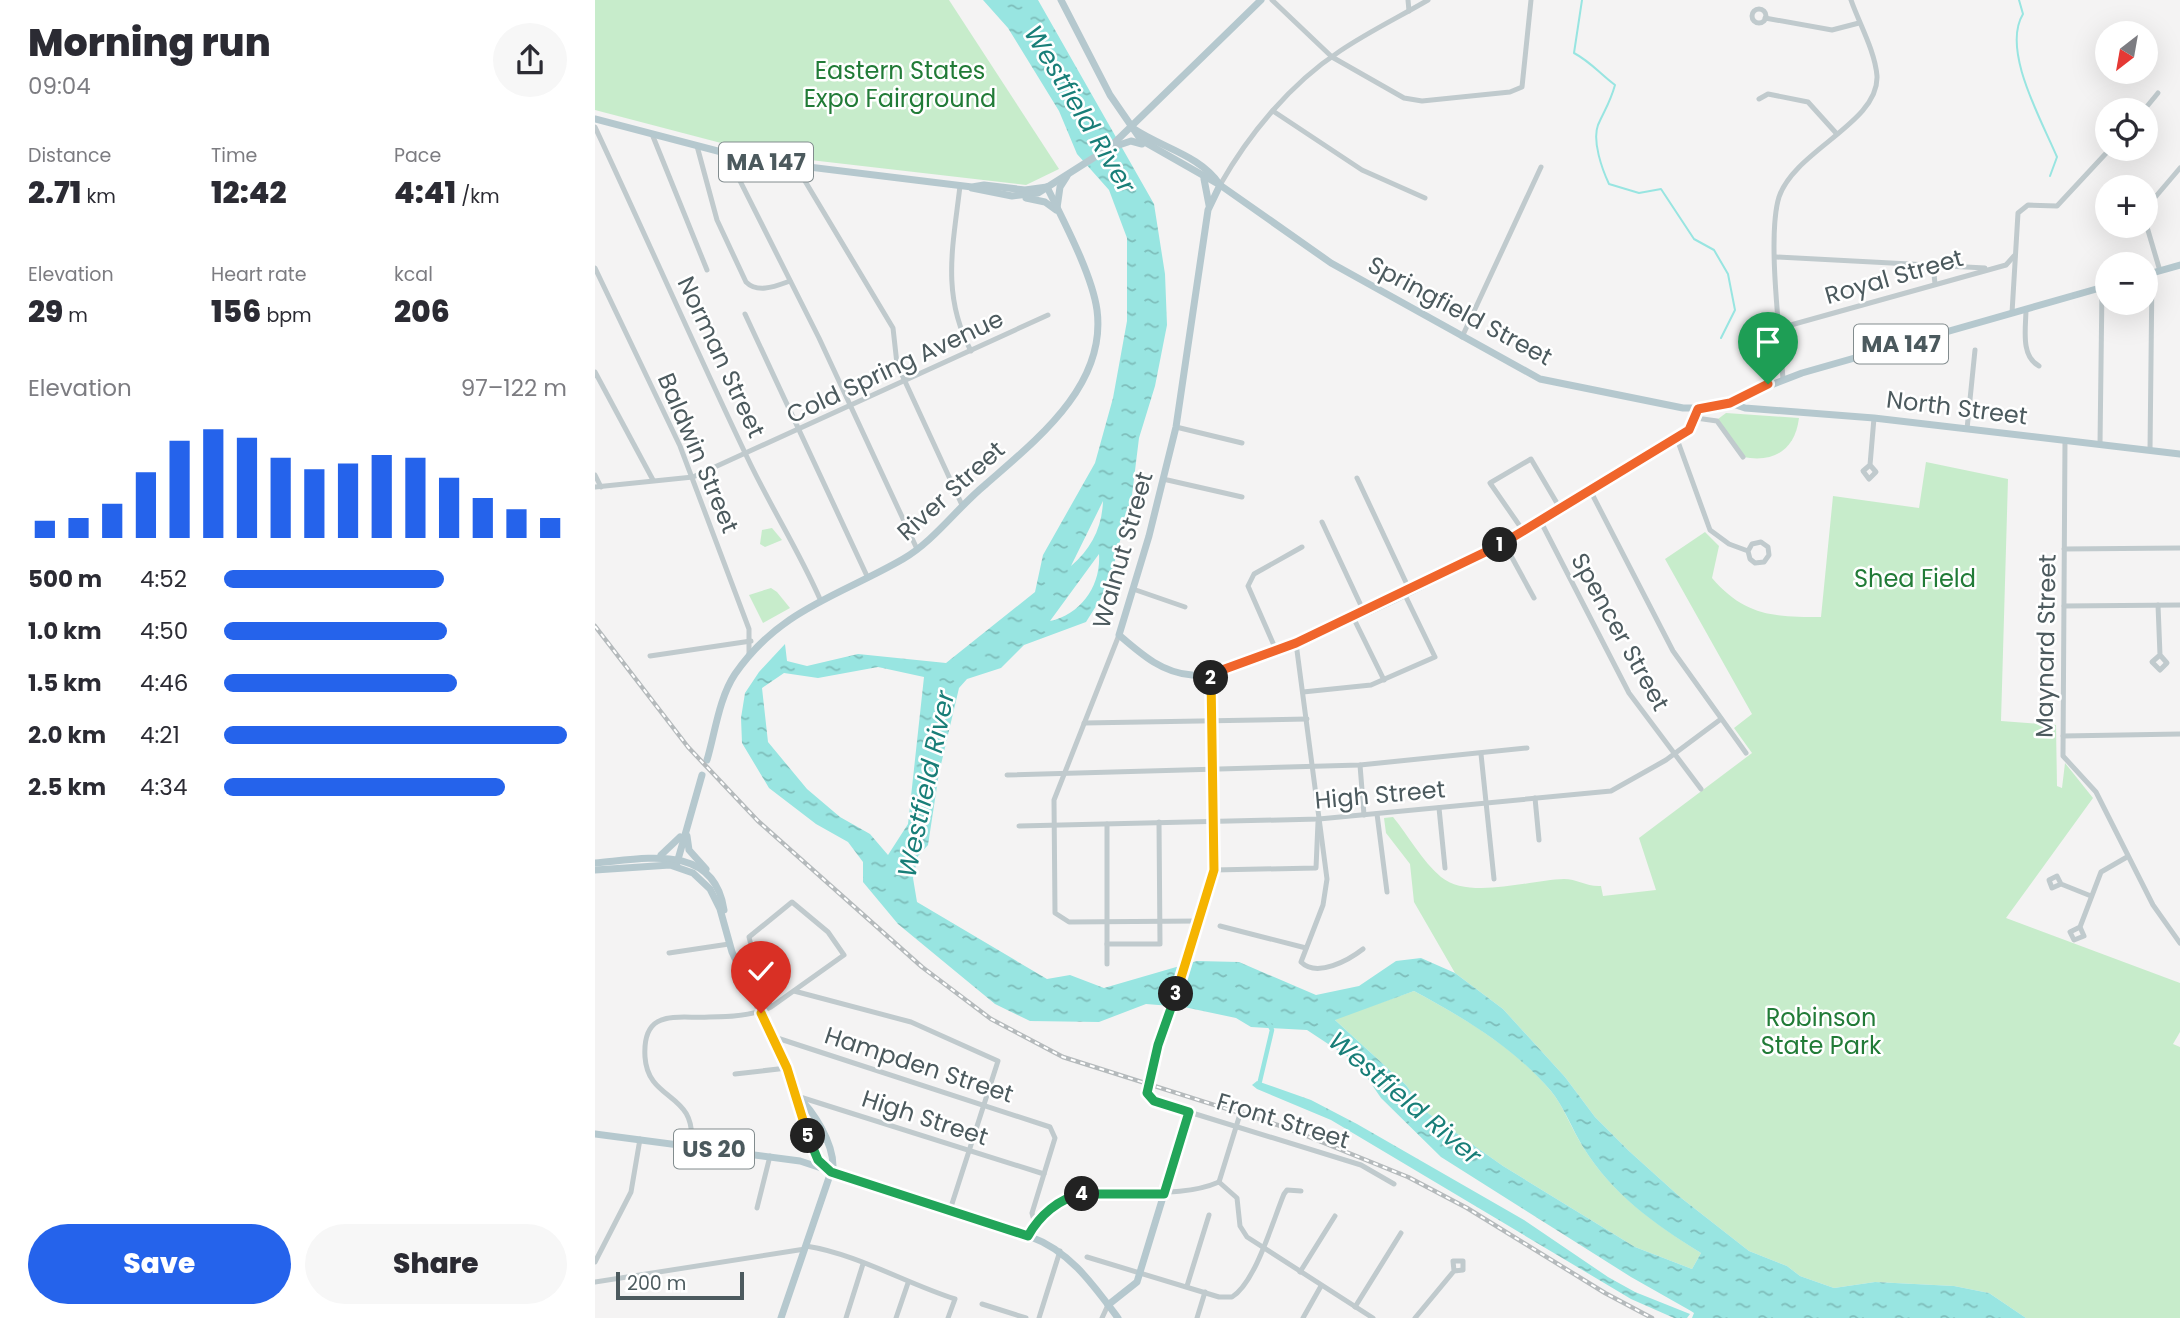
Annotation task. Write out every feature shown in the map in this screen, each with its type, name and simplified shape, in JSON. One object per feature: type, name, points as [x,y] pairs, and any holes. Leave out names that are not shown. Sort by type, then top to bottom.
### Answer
[{"type":"main road","points":[[1061,0],[1099,76],[1129,125],[1261,0]]},
{"type":"main road","name":"MA 147","points":[[595,118],[727,155],[972,187],[1012,196],[1031,195],[1047,187],[1121,140],[1129,125]]},
{"type":"main road","name":"Springfield Street","points":[[1129,125],[1134,135],[1153,149],[1172,155],[1220,185],[1317,254],[1540,379],[1697,414],[1730,403],[1783,379],[2095,289]]},
{"type":"main road","name":"Springfield Street","points":[[1129,125],[1154,141],[1179,151],[1214,177],[1220,185]]},
{"type":"main road","name":"MA 147","points":[[1121,140],[1136,142],[1153,149]]},
{"type":"main road","points":[[1012,196],[1042,201],[1058,210],[1060,187],[1068,174]]},
{"type":"main road","points":[[1201,174],[1208,187],[1210,205]]},
{"type":"main road","name":"MA 147","points":[[972,187],[983,185],[1025,190],[1047,187]]},
{"type":"main road","name":"Walnut Street","points":[[1119,635],[1176,427],[1210,205],[1220,185]]},
{"type":"main road","name":"River Street","points":[[707,760],[730,683],[749,656],[789,620],[820,599],[917,549],[962,505],[1052,426],[1073,396],[1091,357],[1097,327],[1096,304],[1047,187]]},
{"type":"main road","points":[[2158,271],[2180,265]]},
{"type":"main road","name":"North Street","points":[[1730,403],[1745,408],[1874,418],[2180,454]]},
{"type":"main road","points":[[1119,635],[1165,669],[1193,676],[1211,674],[1296,643],[1407,592],[1524,532],[1677,439],[1689,430],[1697,414]]},
{"type":"main road","name":"Front Street","points":[[1189,1112],[1154,1101],[1147,1095],[1165,1025],[1214,870],[1211,674]]},
{"type":"main road","points":[[677,863],[702,775]]},
{"type":"main road","points":[[649,858],[673,848],[688,821]]},
{"type":"main road","points":[[688,821],[688,847],[720,890],[729,944],[787,1068],[797,1096],[797,1108],[811,1144],[820,1163],[831,1172]]},
{"type":"main road","points":[[595,863],[649,858],[677,863],[702,870],[720,890]]},
{"type":"main road","points":[[595,870],[677,863],[711,889],[726,930]]},
{"type":"main road","points":[[781,1318],[833,1162],[830,1150],[807,1105],[797,1096]]},
{"type":"main road","points":[[1108,1305],[1135,1284],[1141,1272],[1189,1112]]},
{"type":"main road","name":"US 20","points":[[595,1134],[796,1161],[1028,1236],[1060,1251],[1118,1318]]},
{"type":"main road","points":[[796,1161],[805,1157],[811,1144]]},
{"type":"street","points":[[1272,0],[1332,57],[1392,92],[1412,100],[1510,92],[1522,87],[1531,0]]},
{"type":"street","points":[[1408,0],[1409,11]]},
{"type":"street","points":[[1220,185],[1246,142],[1273,111],[1332,57],[1428,0]]},
{"type":"street","points":[[1783,379],[1776,214],[1784,186],[1795,169],[1869,103],[1876,87],[1875,68],[1850,0]]},
{"type":"street","points":[[1765,18],[1832,30],[1859,23]]},
{"type":"street","points":[[2154,98],[2158,93]]},
{"type":"street","points":[[1759,99],[1768,94],[1808,102],[1836,134]]},
{"type":"street","points":[[1273,111],[1361,170],[1425,198]]},
{"type":"street","name":"Norman Street","points":[[595,127],[746,454],[776,516],[798,548],[820,599]]},
{"type":"street","points":[[652,134],[707,270]]},
{"type":"street","points":[[697,146],[717,220],[746,282],[754,288],[766,288],[790,281]]},
{"type":"street","points":[[727,155],[851,406],[917,549]]},
{"type":"street","points":[[2012,313],[2016,218],[2019,210],[2030,205],[2057,206],[2098,161]]},
{"type":"street","points":[[796,166],[892,326],[894,354],[962,505]]},
{"type":"street","points":[[1462,337],[1541,167]]},
{"type":"street","points":[[2150,252],[2146,208],[2180,168]]},
{"type":"street","points":[[960,186],[951,289],[957,321],[971,351]]},
{"type":"street","name":"Royal Street","points":[[1780,328],[2008,264],[2014,256]]},
{"type":"street","points":[[1776,257],[1991,268]]},
{"type":"street","points":[[1933,264],[1935,284]]},
{"type":"street","name":"Baldwin Street","points":[[595,268],[692,477],[749,629],[749,656]]},
{"type":"street","points":[[2026,309],[2027,354],[2032,363],[2039,366]]},
{"type":"street","points":[[745,314],[867,576]]},
{"type":"street","name":"Cold Spring Avenue","points":[[598,487],[692,477],[799,431],[1048,315]]},
{"type":"street","points":[[2100,444],[2103,315]]},
{"type":"street","points":[[2150,450],[2152,315]]},
{"type":"street","points":[[1966,429],[1975,350]]},
{"type":"street","points":[[595,372],[653,480]]},
{"type":"street","points":[[1697,414],[1717,421],[1743,457]]},
{"type":"street","points":[[1870,465],[1874,418]]},
{"type":"street","points":[[1176,427],[1242,443]]},
{"type":"street","points":[[1677,439],[1710,530],[1728,544],[1748,551]]},
{"type":"street","name":"Maynard Street","points":[[2065,440],[2063,756],[2096,792],[2157,911],[2180,943]]},
{"type":"street","points":[[1524,532],[1490,483],[1531,459],[1561,510]]},
{"type":"street","points":[[595,475],[598,487]]},
{"type":"street","points":[[1303,692],[1355,688],[1384,680],[1435,657],[1357,478]]},
{"type":"street","points":[[1163,479],[1243,497]]},
{"type":"street","points":[[1591,492],[1673,651],[1746,754]]},
{"type":"street","points":[[1322,522],[1364,612]]},
{"type":"street","name":"Spencer Street","points":[[1541,522],[1623,683],[1701,789]]},
{"type":"street","points":[[1761,542],[1769,553],[1766,561],[1756,563],[1750,559],[1748,551],[1752,544],[1761,542]]},
{"type":"street","points":[[1504,543],[1534,598]]},
{"type":"street","points":[[1276,650],[1248,586],[1254,574],[1302,547]]},
{"type":"street","points":[[2064,549],[2180,548]]},
{"type":"street","points":[[1133,589],[1185,607]]},
{"type":"street","points":[[2158,605],[2160,655]]},
{"type":"street","points":[[2064,606],[2180,605]]},
{"type":"street","points":[[1353,617],[1384,680]]},
{"type":"street","name":"Walnut Street","points":[[1107,921],[1070,922],[1058,917],[1054,908],[1054,800],[1119,635]]},
{"type":"street","points":[[650,656],[751,641]]},
{"type":"street","points":[[1296,643],[1314,767],[1327,886],[1301,961],[1305,966],[1318,968],[1338,964],[1363,949]]},
{"type":"street","points":[[1084,723],[1307,719]]},
{"type":"street","name":"High Street","points":[[1019,826],[1319,819],[1618,790],[1674,755],[1721,719]]},
{"type":"street","points":[[2063,736],[2180,734]]},
{"type":"street","points":[[1007,775],[1360,765],[1527,748]]},
{"type":"street","points":[[1481,754],[1494,879]]},
{"type":"street","points":[[1360,765],[1364,815]]},
{"type":"street","points":[[1535,798],[1539,839]]},
{"type":"street","points":[[1439,808],[1445,869]]},
{"type":"street","points":[[1377,814],[1387,892]]},
{"type":"street","points":[[1214,870],[1316,868],[1319,819]]},
{"type":"street","points":[[1107,944],[1160,944],[1159,822]]},
{"type":"street","points":[[1107,824],[1107,964]]},
{"type":"street","points":[[2080,927],[2101,872],[2127,857]]},
{"type":"street","points":[[2061,884],[2091,896]]},
{"type":"street","points":[[691,1146],[693,1128],[689,1115],[660,1089],[648,1072],[645,1049],[649,1033],[659,1021],[674,1015],[710,1017],[761,1013],[771,1007],[794,991],[844,955],[828,932],[792,902],[749,937],[759,977],[771,1007]]},
{"type":"street","points":[[1107,921],[1199,921]]},
{"type":"street","points":[[1220,926],[1306,948]]},
{"type":"street","points":[[669,953],[729,944]]},
{"type":"street","points":[[794,991],[911,1021],[998,1061],[950,1210]]},
{"type":"street","name":"Hampden Street","points":[[771,1036],[1047,1125],[1054,1131],[1055,1139],[1044,1174]]},
{"type":"street","points":[[735,1074],[787,1068]]},
{"type":"street","name":"High Street","points":[[797,1096],[1044,1174]]},
{"type":"street","points":[[1219,1182],[1241,1111]]},
{"type":"street","name":"Front Street","points":[[1189,1112],[1361,1165],[1394,1184]]},
{"type":"street","points":[[595,1262],[631,1192],[640,1139]]},
{"type":"street","points":[[758,1208],[770,1156]]},
{"type":"street","points":[[1035,1224],[1032,1213],[1044,1174]]},
{"type":"street","points":[[1028,1236],[1035,1224],[1061,1202],[1075,1195],[1164,1194],[1219,1182]]},
{"type":"street","points":[[1219,1182],[1237,1198],[1241,1228],[1262,1249],[1373,1318]]},
{"type":"street","points":[[1087,1257],[1219,1297],[1232,1297],[1238,1293],[1262,1249],[1284,1194],[1287,1190],[1301,1191]]},
{"type":"street","points":[[1187,1286],[1209,1215]]},
{"type":"street","points":[[1300,1272],[1335,1216]]},
{"type":"street","points":[[1355,1307],[1401,1233]]},
{"type":"street","points":[[595,1282],[805,1248],[863,1264],[955,1299],[949,1318]]},
{"type":"street","points":[[1039,1318],[1060,1251]]},
{"type":"street","points":[[846,1318],[863,1264]]},
{"type":"street","points":[[1415,1318],[1454,1270]]},
{"type":"street","points":[[896,1318],[908,1283]]},
{"type":"street","points":[[1303,1318],[1321,1286]]},
{"type":"street","points":[[1197,1318],[1205,1292]]},
{"type":"street","points":[[982,1304],[1026,1318]]},
{"type":"street","points":[[1101,1318],[1108,1305]]},
{"type":"green space","name":"Eastern States Expo Fairground","points":[[595,0],[949,0],[1059,169],[1026,185],[767,155],[595,110]]},
{"type":"green space","points":[[1726,413],[1799,418],[1797,429],[1788,446],[1773,456],[1754,458],[1743,457],[1718,419]]},
{"type":"green space","name":"Robinson State Park","points":[[1926,462],[2008,479],[2001,721],[2056,725],[2057,786],[2062,788],[2065,763],[2093,798],[2006,918],[2180,983],[2180,1032],[2173,1044],[2180,1047],[2180,1318],[2026,1318],[1989,1293],[1954,1286],[1875,1282],[1834,1288],[1800,1276],[1787,1266],[1749,1251],[1680,1197],[1629,1151],[1595,1117],[1565,1077],[1503,1009],[1455,973],[1414,902],[1410,864],[1386,833],[1384,818],[1393,817],[1434,871],[1453,884],[1467,887],[1500,887],[1564,879],[1601,886],[1603,896],[1656,890],[1639,838],[1752,753],[1734,728],[1752,714],[1665,559],[1705,532],[1719,546],[1712,578],[1736,600],[1748,607],[1774,615],[1821,617],[1833,496],[1919,508]]},
{"type":"green space","points":[[772,528],[782,540],[765,547],[760,544],[762,530]]},
{"type":"green space","points":[[771,588],[790,608],[763,623],[749,595]]},
{"type":"green space","points":[[1414,991],[1505,1047],[1537,1075],[1556,1097],[1583,1147],[1607,1179],[1651,1219],[1701,1253],[1692,1269],[1635,1247],[1503,1166],[1425,1111],[1406,1085],[1334,1019]]},
{"type":"water","name":"Westfield River","points":[[983,0],[1038,0],[1154,204],[1165,274],[1167,325],[1155,386],[1139,438],[1132,495],[1108,587],[1086,622],[1024,645],[1001,668],[967,679],[959,688],[939,773],[928,845],[918,856],[913,878],[917,902],[1047,979],[1070,975],[1104,988],[1197,961],[1239,962],[1316,995],[1359,986],[1396,961],[1421,958],[1455,973],[1503,1009],[1565,1077],[1595,1117],[1629,1151],[1680,1197],[1749,1251],[1787,1266],[1800,1276],[1834,1288],[1875,1282],[1954,1286],[1989,1293],[2026,1318],[1692,1318],[1694,1313],[1691,1311],[1631,1277],[1441,1157],[1381,1098],[1357,1063],[1307,1030],[1251,1027],[1236,1018],[1184,1007],[1146,1004],[1099,1022],[1030,1021],[995,1004],[898,924],[863,882],[863,862],[848,842],[816,824],[769,788],[742,743],[741,718],[745,693],[759,672],[785,644],[787,661],[807,666],[858,654],[946,663],[1035,592],[1043,555],[1095,463],[1113,398],[1127,321],[1127,238],[1109,190],[1077,154],[1059,111],[1008,28]],"holes":[[[1103,501],[1094,537],[1071,566]],[[1099,554],[1097,577],[1087,597],[1071,612],[1050,621]],[[878,667],[924,677],[908,824],[888,855],[870,834],[840,817],[807,789],[768,742],[762,688],[784,673],[818,678]],[[1414,991],[1487,1035],[1521,1061],[1551,1091],[1594,1164],[1621,1194],[1667,1231],[1701,1253],[1692,1269],[1635,1247],[1503,1166],[1425,1111],[1406,1085],[1335,1020]]]},
{"type":"water","points":[[1257,1081],[1311,1100],[1357,1124],[1524,1220],[1608,1277],[1635,1292],[1690,1314],[1687,1318],[1674,1318],[1631,1299],[1331,1120],[1257,1089],[1252,1085]]},
{"type":"waterway","points":[[1582,0],[1574,53],[1615,85],[1596,132],[1606,178],[1609,184],[1639,193],[1661,189],[1694,239],[1714,250],[1728,274],[1735,310],[1721,338]]},
{"type":"waterway","points":[[2019,0],[2023,14],[2018,29],[2017,46],[2020,66],[2057,157],[2050,176]]},
{"type":"waterway","points":[[1259,1085],[1272,1030],[1268,1022]]},
{"type":"railway","points":[[595,626],[688,747],[758,821],[922,967],[991,1019],[1063,1057],[1287,1128],[1408,1177],[1467,1208],[1605,1293],[1652,1318]]},
{"type":"route","points":[[761,1013],[787,1068],[797,1096],[798,1109],[817,1157],[831,1172],[1028,1236],[1042,1217],[1070,1197],[1093,1193],[1164,1194],[1189,1112],[1154,1101],[1148,1097],[1147,1088],[1158,1045],[1214,870],[1211,674],[1296,643],[1452,571],[1591,492],[1689,430],[1694,425],[1698,409],[1723,406],[1768,384]]},
{"type":"park label","name":"Shea Field","points":[[1915,579]]}]
